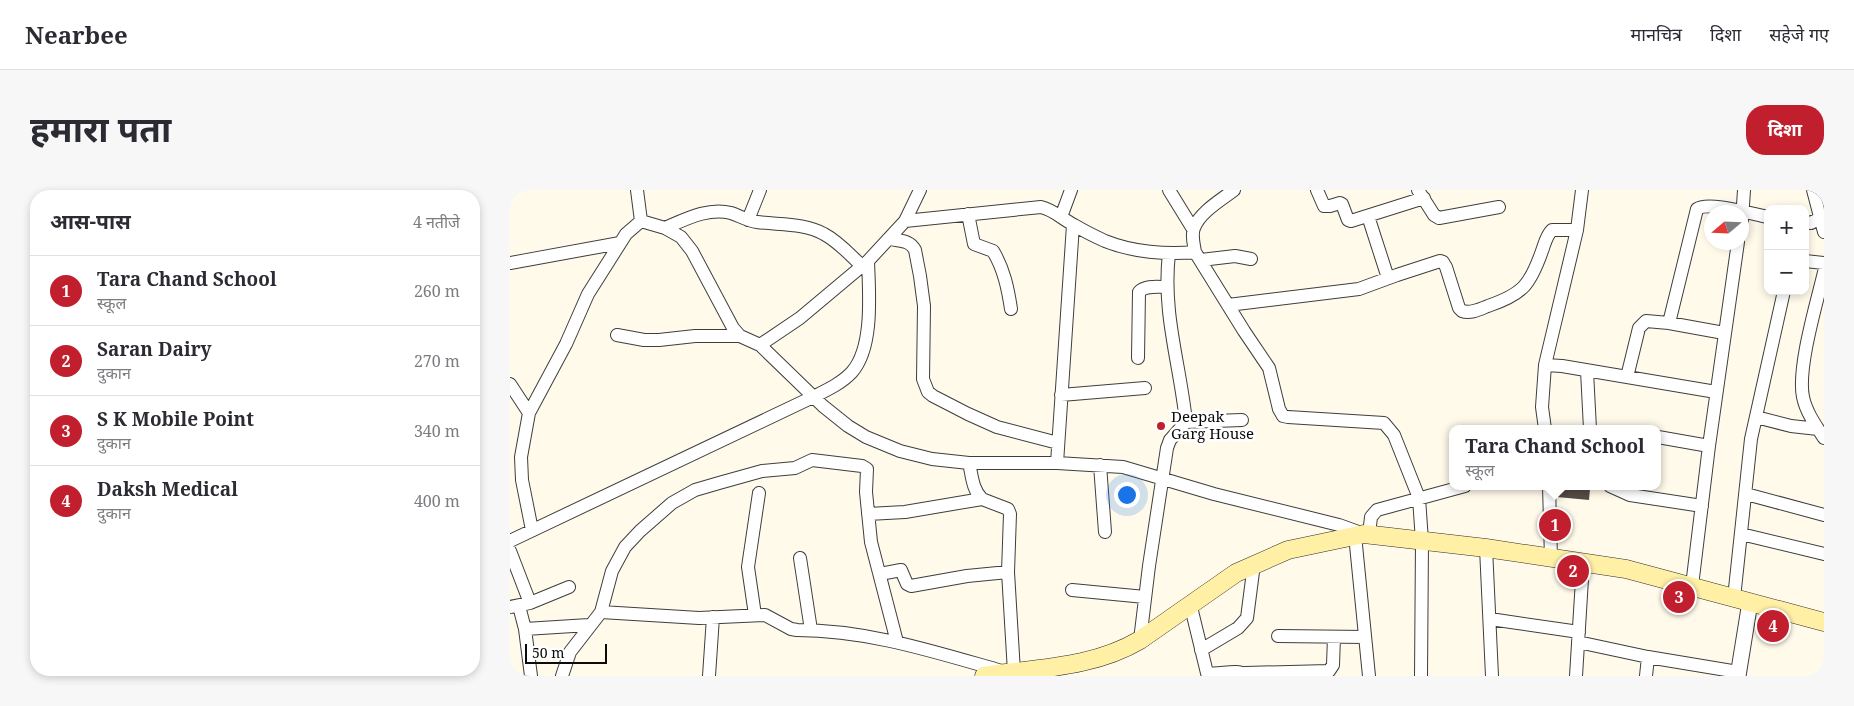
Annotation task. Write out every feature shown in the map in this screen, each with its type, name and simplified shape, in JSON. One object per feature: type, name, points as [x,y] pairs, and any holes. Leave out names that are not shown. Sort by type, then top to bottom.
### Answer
[{"type":"main road","points":[[984,676],[1011,672],[1074,670],[1124,649],[1140,640],[1190,603],[1236,573],[1254,564],[1288,550],[1363,534],[1486,548],[1626,569],[1824,622]]},
{"type":"street","points":[[637,190],[641,221]]},
{"type":"street","points":[[748,220],[760,190]]},
{"type":"street","points":[[760,345],[800,318],[865,264],[905,221],[920,190]]},
{"type":"street","points":[[1061,217],[1071,190]]},
{"type":"street","points":[[1168,190],[1194,229]]},
{"type":"street","points":[[1234,190],[1202,216],[1194,229],[1193,241],[1198,256],[1269,368],[1279,409],[1283,416],[1384,423],[1394,435],[1419,498],[1422,541],[1421,676]]},
{"type":"street","points":[[1317,190],[1324,206],[1342,204],[1348,220],[1351,221],[1421,194],[1434,215],[1439,218],[1499,207]]},
{"type":"street","points":[[1545,425],[1542,393],[1545,365],[1577,230],[1582,190]]},
{"type":"street","points":[[1743,205],[1744,190]]},
{"type":"street","points":[[1809,222],[1823,223],[1813,190]]},
{"type":"street","points":[[1669,323],[1697,209],[1700,206],[1704,206]]},
{"type":"street","points":[[905,221],[1041,207],[1050,209],[1073,225],[1117,245],[1169,253],[1198,256],[1235,256],[1251,259]]},
{"type":"street","points":[[510,541],[814,397],[842,382],[853,371],[860,358],[869,312],[865,264],[823,233],[794,225],[748,220],[720,212],[706,213],[666,228]]},
{"type":"street","points":[[968,214],[974,244],[993,251],[996,256],[1005,280],[1011,309]]},
{"type":"street","points":[[1368,216],[1388,278]]},
{"type":"street","points":[[1749,216],[1764,217]]},
{"type":"street","points":[[641,221],[666,228],[681,237],[692,250],[726,318],[740,336]]},
{"type":"street","points":[[532,530],[522,480],[521,456],[529,413],[566,344],[588,294],[626,234],[641,221]]},
{"type":"street","points":[[1057,463],[1073,225]]},
{"type":"street","points":[[1228,305],[1359,289],[1436,262],[1443,262],[1459,308],[1462,311],[1471,312],[1499,303],[1516,294],[1527,285],[1535,272],[1547,237],[1552,230],[1577,230]]},
{"type":"street","points":[[890,239],[907,242],[915,250],[923,291],[923,379],[928,392],[968,414],[998,427],[1058,443]]},
{"type":"street","points":[[510,263],[620,243]]},
{"type":"street","points":[[1692,586],[1716,392],[1737,250]]},
{"type":"street","points":[[1169,253],[1167,287],[1169,320],[1186,422]]},
{"type":"street","points":[[1809,261],[1824,263]]},
{"type":"street","points":[[1821,434],[1803,397],[1802,383],[1810,332],[1824,272]]},
{"type":"street","points":[[1138,358],[1139,292],[1147,287],[1167,287]]},
{"type":"street","points":[[1490,619],[1578,637],[1648,657],[1738,674],[1742,600],[1741,534],[1751,439],[1783,295]]},
{"type":"street","points":[[1627,377],[1639,328],[1646,321],[1669,323],[1724,333]]},
{"type":"street","points":[[618,335],[644,340],[695,336],[740,336],[760,345],[814,397],[848,426],[891,447],[925,458],[969,463],[1057,463],[1123,467],[1214,494],[1338,524],[1363,534]]},
{"type":"street","points":[[1545,365],[1562,366],[1716,392]]},
{"type":"street","points":[[1587,371],[1590,425]]},
{"type":"street","points":[[510,384],[529,413]]},
{"type":"street","points":[[1061,395],[1145,388]]},
{"type":"street","points":[[1756,417],[1821,434]]},
{"type":"street","points":[[1140,640],[1162,478],[1170,440],[1186,422],[1242,420]]},
{"type":"street","points":[[1661,438],[1709,446]]},
{"type":"street","points":[[562,676],[570,652],[589,625],[601,612],[612,571],[625,548],[640,531],[672,503],[695,490],[762,471],[796,468],[812,460],[862,466],[867,469],[866,492],[871,542],[897,642]]},
{"type":"street","points":[[601,612],[699,618],[770,616],[791,629],[858,634],[897,642],[1011,672],[1008,572],[1010,514],[1008,509],[982,499],[975,491],[969,463]]},
{"type":"street","points":[[1100,465],[1105,532]]},
{"type":"street","points":[[1369,676],[1365,637],[1363,534],[1377,510],[1450,490]]},
{"type":"street","points":[[1549,490],[1551,558]]},
{"type":"street","points":[[1620,490],[1630,494],[1702,506]]},
{"type":"street","points":[[755,615],[748,567],[759,493]]},
{"type":"street","points":[[1746,494],[1824,515]]},
{"type":"street","points":[[868,514],[905,512],[982,499]]},
{"type":"street","points":[[1741,534],[1824,554]]},
{"type":"street","points":[[1486,548],[1492,676]]},
{"type":"street","points":[[510,551],[525,629],[531,676]]},
{"type":"street","points":[[800,558],[811,630]]},
{"type":"street","points":[[1576,676],[1583,563]]},
{"type":"street","points":[[1201,650],[1238,628],[1247,618],[1254,564]]},
{"type":"street","points":[[880,574],[901,570],[906,584],[910,586],[967,576],[1008,572]]},
{"type":"street","points":[[520,606],[569,587]]},
{"type":"street","points":[[1072,590],[1145,597]]},
{"type":"street","points":[[1190,603],[1205,668],[1207,673],[1211,675],[1329,671],[1333,665],[1334,637]]},
{"type":"street","points":[[709,676],[713,617]]},
{"type":"street","points":[[525,629],[589,625]]},
{"type":"street","points":[[1278,636],[1365,637]]},
{"type":"street","points":[[1646,676],[1648,657]]},
{"type":"building","points":[[1557,490],[1590,490],[1589,500],[1557,497]]},
{"type":"place","name":"Deepak Garg House","points":[[1161,426]]},
{"type":"place","name":"Tara Chand School","points":[[1555,525]]},
{"type":"place","name":"Saran Dairy","points":[[1573,571]]},
{"type":"place","name":"S K Mobile Point","points":[[1679,597]]},
{"type":"place","name":"Daksh Medical","points":[[1773,626]]}]
